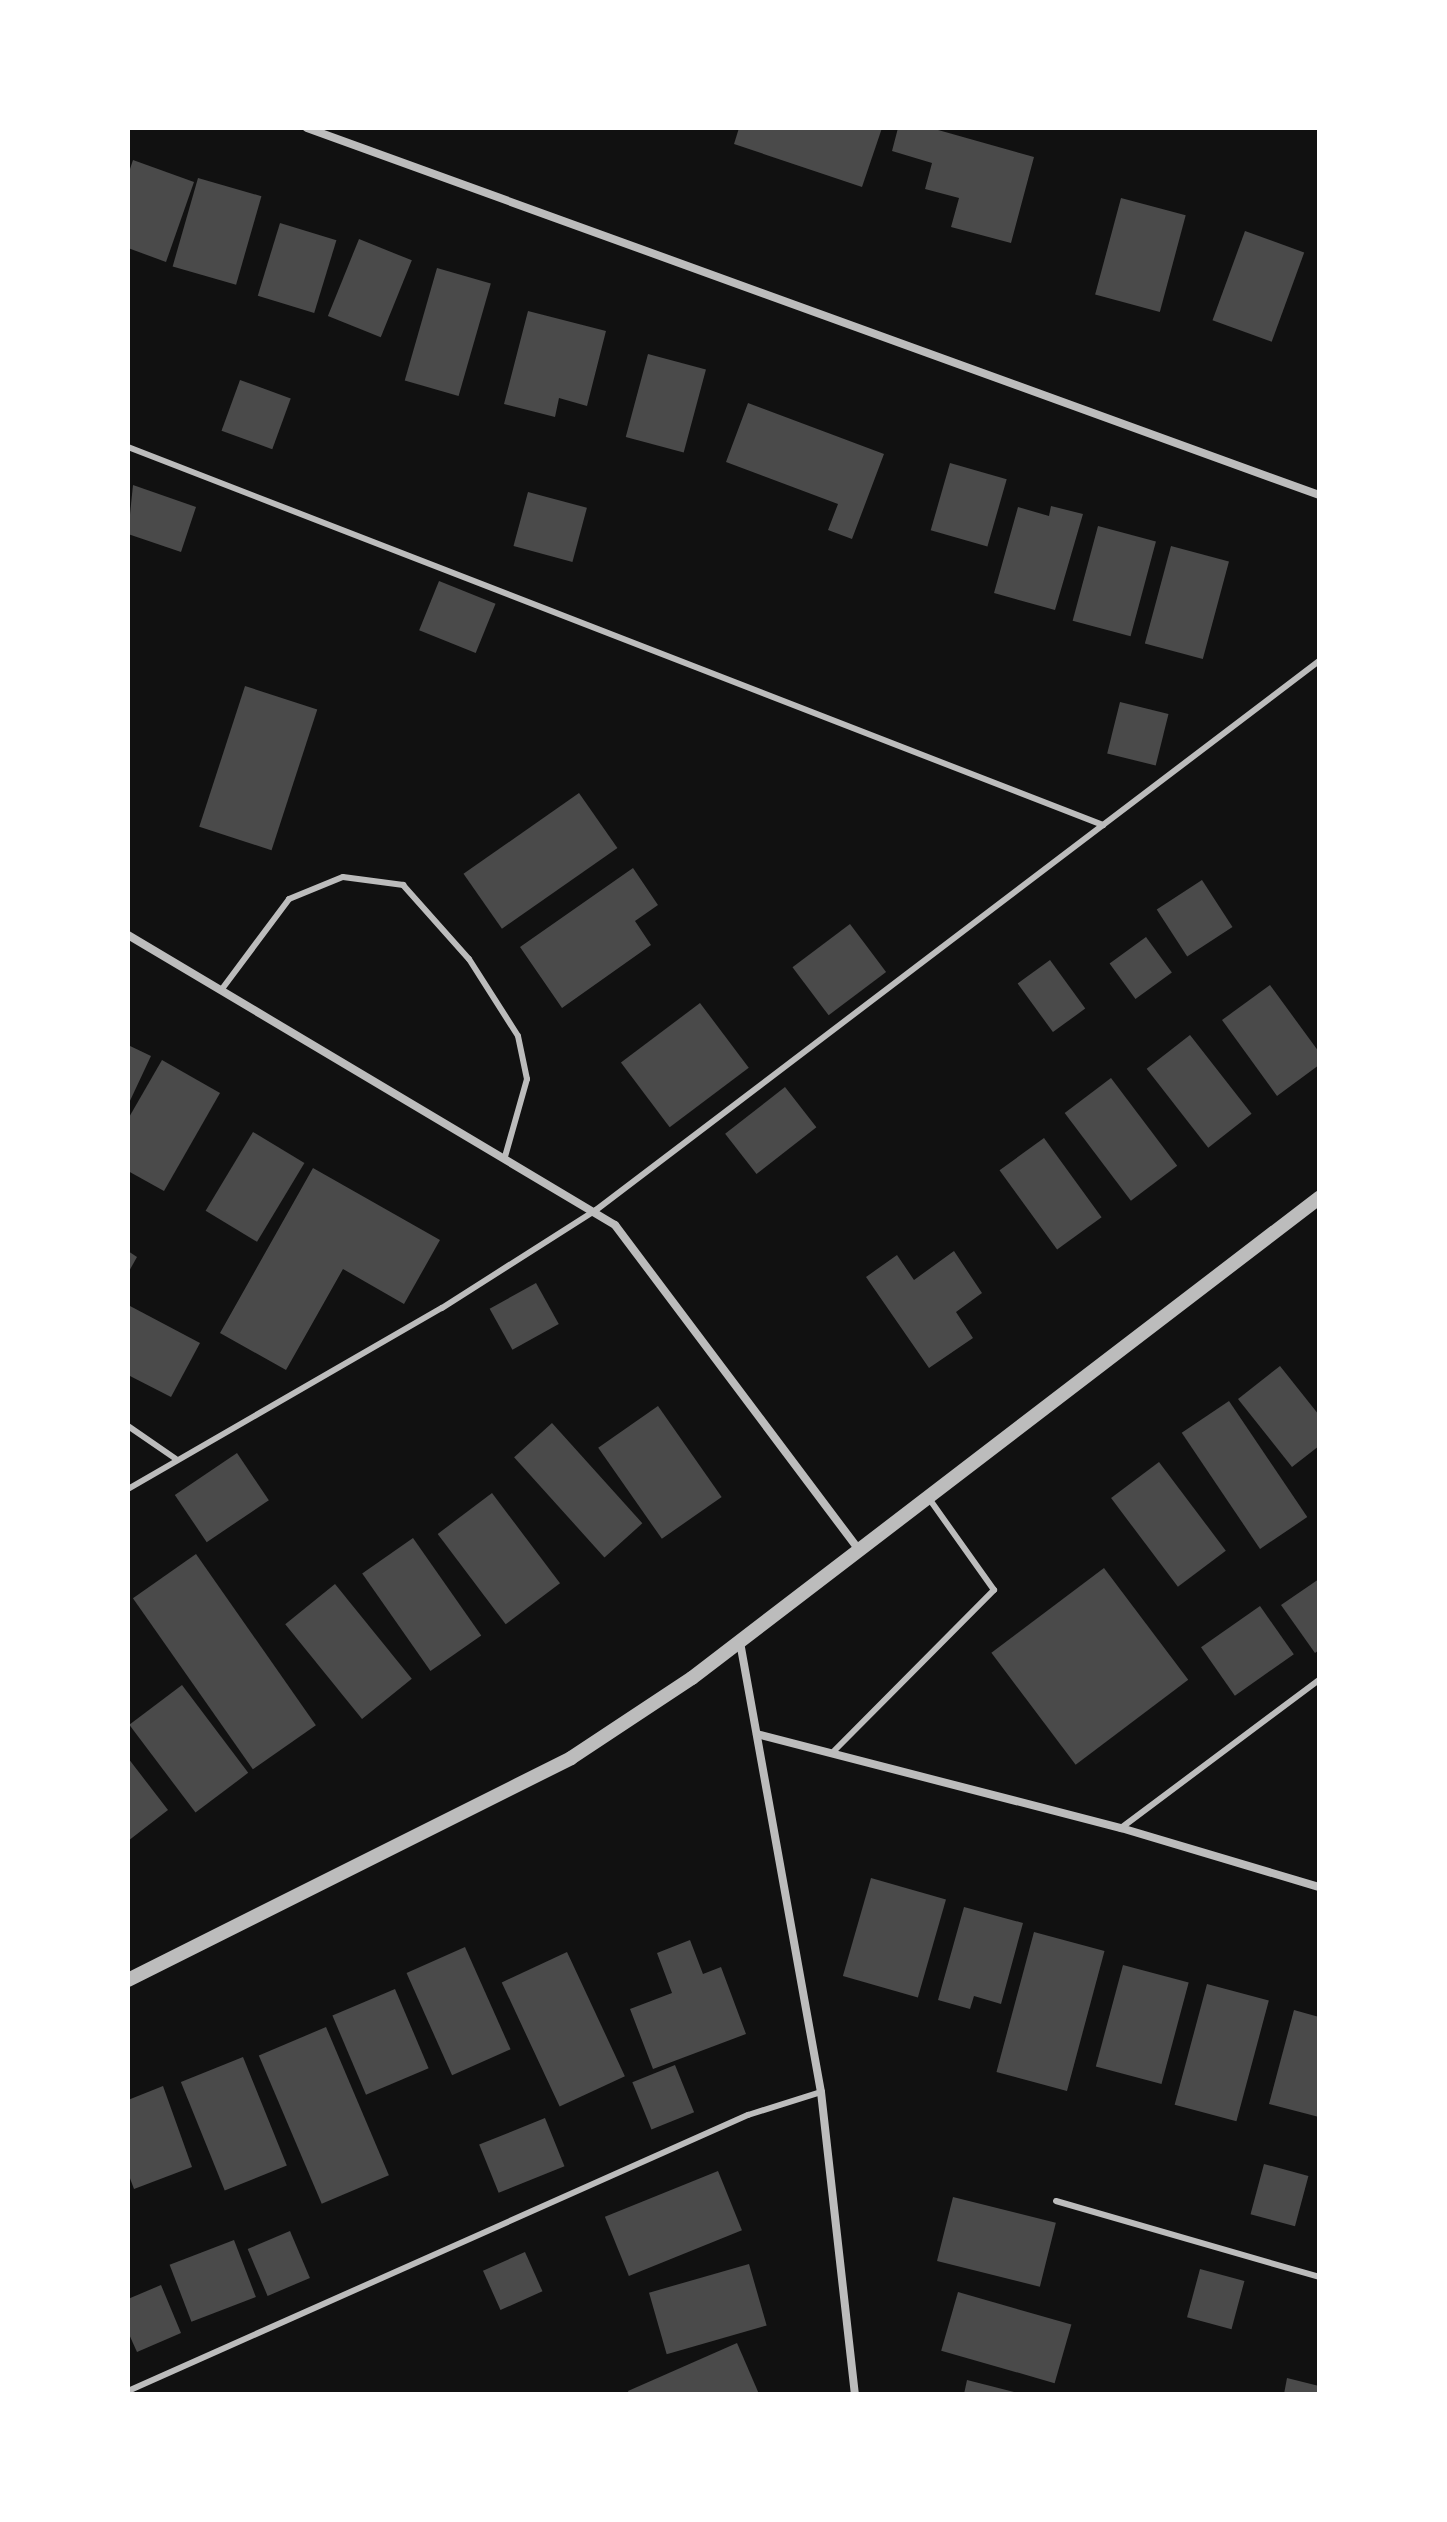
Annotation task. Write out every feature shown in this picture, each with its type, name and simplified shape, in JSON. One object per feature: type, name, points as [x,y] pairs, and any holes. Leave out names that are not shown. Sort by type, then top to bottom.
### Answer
[{"type":"street","points":[[307,128],[1319,495]]},
{"type":"street","points":[[128,935],[596,1210],[615,1225],[859,1550]]},
{"type":"street","points":[[128,1980],[571,1758],[740,1642],[1319,1198]]},
{"type":"street","points":[[740,1642],[821,2092],[855,2394]]},
{"type":"street","points":[[757,1734],[1121,1828],[1319,1887]]},
{"type":"lane","points":[[128,447],[1103,825]]},
{"type":"lane","points":[[128,1489],[442,1308],[596,1210],[1319,661]]},
{"type":"lane","points":[[222,989],[289,899],[343,877],[403,885],[469,959],[518,1036],[527,1079],[505,1157]]},
{"type":"lane","points":[[128,1426],[176,1459]]},
{"type":"lane","points":[[832,1753],[994,1590],[928,1497]]},
{"type":"lane","points":[[1121,1828],[1319,1680]]},
{"type":"lane","points":[[128,2391],[748,2115],[821,2092]]},
{"type":"lane","points":[[1056,2201],[1319,2277]]},
{"type":"building","points":[[739,128],[882,128],[862,187],[734,144]]},
{"type":"building","points":[[898,128],[931,128],[1034,157],[1011,243],[951,227],[959,198],[925,189],[932,163],[892,151]]},
{"type":"building","points":[[133,160],[194,182],[166,262],[128,248],[128,175]]},
{"type":"building","points":[[198,178],[261,196],[236,285],[173,266]]},
{"type":"building","points":[[1121,198],[1186,215],[1160,312],[1095,295]]},
{"type":"building","points":[[280,223],[336,240],[314,313],[258,296]]},
{"type":"building","points":[[1245,231],[1304,253],[1272,342],[1213,320]]},
{"type":"building","points":[[359,239],[412,260],[381,337],[328,316]]},
{"type":"building","points":[[437,268],[491,283],[459,396],[405,380]]},
{"type":"building","points":[[528,311],[606,331],[587,406],[559,398],[555,417],[504,404]]},
{"type":"building","points":[[648,354],[706,370],[684,453],[626,437]]},
{"type":"building","points":[[240,380],[291,398],[272,449],[222,431]]},
{"type":"building","points":[[748,403],[884,454],[852,539],[828,530],[838,504],[726,462]]},
{"type":"building","points":[[950,463],[1007,479],[987,547],[931,530]]},
{"type":"building","points":[[133,485],[196,507],[181,552],[128,534]]},
{"type":"building","points":[[528,492],[587,508],[572,562],[514,546]]},
{"type":"building","points":[[1051,506],[1083,514],[1055,610],[994,593],[1018,507],[1049,516]]},
{"type":"building","points":[[1098,526],[1156,542],[1131,636],[1073,621]]},
{"type":"building","points":[[1171,546],[1229,562],[1203,659],[1145,644]]},
{"type":"building","points":[[439,581],[496,604],[476,653],[419,630]]},
{"type":"building","points":[[245,686],[317,709],[272,850],[199,827]]},
{"type":"building","points":[[1120,702],[1169,714],[1156,766],[1107,753]]},
{"type":"building","points":[[579,793],[617,848],[502,929],[463,874]]},
{"type":"building","points":[[633,868],[658,905],[635,921],[651,945],[562,1008],[520,947]]},
{"type":"building","points":[[1202,880],[1232,927],[1187,956],[1157,909]]},
{"type":"building","points":[[850,924],[886,972],[829,1015],[792,967]]},
{"type":"building","points":[[1146,937],[1172,973],[1135,999],[1110,963]]},
{"type":"building","points":[[1050,960],[1085,1009],[1053,1032],[1018,984]]},
{"type":"building","points":[[1270,985],[1319,1052],[1319,1065],[1277,1096],[1222,1020]]},
{"type":"building","points":[[700,1003],[749,1068],[670,1127],[621,1063]]},
{"type":"building","points":[[1190,1035],[1252,1114],[1208,1148],[1147,1069]]},
{"type":"building","points":[[128,1045],[151,1056],[128,1105]]},
{"type":"building","points":[[162,1060],[220,1093],[164,1191],[128,1171],[128,1119]]},
{"type":"building","points":[[1111,1078],[1177,1166],[1131,1201],[1065,1113]]},
{"type":"building","points":[[785,1087],[816,1127],[757,1174],[725,1134]]},
{"type":"building","points":[[253,1132],[304,1163],[257,1242],[206,1211]]},
{"type":"building","points":[[1044,1138],[1102,1217],[1057,1250],[1000,1170]]},
{"type":"building","points":[[313,1168],[440,1240],[404,1304],[343,1269],[286,1370],[220,1333]]},
{"type":"building","points":[[128,1251],[137,1257],[128,1273]]},
{"type":"building","points":[[954,1251],[982,1293],[956,1312],[973,1338],[929,1368],[866,1277],[897,1255],[914,1280]]},
{"type":"building","points":[[536,1283],[559,1324],[512,1350],[490,1309]]},
{"type":"building","points":[[130,1306],[200,1343],[171,1397],[128,1375]]},
{"type":"building","points":[[1280,1366],[1319,1415],[1319,1446],[1292,1467],[1238,1399]]},
{"type":"building","points":[[1229,1401],[1307,1517],[1260,1549],[1182,1433]]},
{"type":"building","points":[[658,1406],[722,1497],[662,1539],[598,1448]]},
{"type":"building","points":[[552,1423],[642,1523],[604,1557],[514,1457]]},
{"type":"building","points":[[237,1453],[269,1500],[207,1542],[175,1495]]},
{"type":"building","points":[[1159,1462],[1226,1551],[1178,1587],[1111,1498]]},
{"type":"building","points":[[492,1493],[560,1583],[506,1624],[438,1534]]},
{"type":"building","points":[[413,1538],[481,1635],[430,1671],[362,1574]]},
{"type":"building","points":[[196,1554],[316,1725],[253,1769],[133,1598]]},
{"type":"building","points":[[1104,1568],[1188,1680],[1076,1765],[991,1653]]},
{"type":"building","points":[[1319,1579],[1319,1650],[1315,1653],[1281,1605]]},
{"type":"building","points":[[335,1584],[412,1679],[362,1719],[285,1624]]},
{"type":"building","points":[[1260,1606],[1294,1654],[1235,1696],[1201,1647]]},
{"type":"building","points":[[182,1685],[248,1773],[195,1813],[129,1725]]},
{"type":"building","points":[[128,1758],[168,1810],[128,1841]]},
{"type":"building","points":[[871,1878],[946,1899],[918,1998],[843,1976]]},
{"type":"building","points":[[964,1907],[1023,1923],[1001,2004],[974,1996],[970,2009],[938,2000]]},
{"type":"building","points":[[1034,1932],[1105,1951],[1067,2091],[996,2072]]},
{"type":"building","points":[[690,1940],[703,1974],[721,1967],[746,2034],[653,2069],[630,2009],[672,1993],[657,1953]]},
{"type":"building","points":[[465,1947],[511,2049],[452,2075],[407,1973]]},
{"type":"building","points":[[567,1952],[625,2076],[560,2107],[502,1982]]},
{"type":"building","points":[[1123,1965],[1189,1983],[1162,2084],[1096,2066]]},
{"type":"building","points":[[1207,1984],[1269,2001],[1236,2121],[1175,2105]]},
{"type":"building","points":[[395,1989],[429,2068],[366,2095],[332,2016]]},
{"type":"building","points":[[1294,2010],[1319,2017],[1319,2117],[1269,2104]]},
{"type":"building","points":[[326,2027],[389,2175],[322,2204],[259,2056]]},
{"type":"building","points":[[243,2057],[287,2165],[225,2191],[181,2082]]},
{"type":"building","points":[[675,2065],[694,2112],[651,2130],[632,2082]]},
{"type":"building","points":[[163,2086],[192,2167],[134,2189],[128,2173],[128,2100]]},
{"type":"building","points":[[545,2118],[564,2166],[499,2193],[479,2145]]},
{"type":"building","points":[[1264,2164],[1308,2176],[1295,2226],[1251,2214]]},
{"type":"building","points":[[718,2171],[742,2230],[629,2276],[605,2217]]},
{"type":"building","points":[[953,2197],[1056,2223],[1040,2287],[937,2261]]},
{"type":"building","points":[[290,2231],[310,2278],[268,2296],[248,2249]]},
{"type":"building","points":[[234,2240],[256,2297],[191,2322],[170,2265]]},
{"type":"building","points":[[525,2252],[542,2291],[500,2310],[483,2271]]},
{"type":"building","points":[[749,2264],[767,2326],[667,2354],[649,2293]]},
{"type":"building","points":[[1200,2269],[1244,2281],[1231,2329],[1187,2317]]},
{"type":"building","points":[[161,2285],[181,2333],[137,2352],[128,2332],[128,2299]]},
{"type":"building","points":[[958,2292],[1071,2325],[1055,2383],[941,2351]]},
{"type":"building","points":[[737,2343],[759,2394],[629,2394],[628,2391]]},
{"type":"building","points":[[1287,2378],[1319,2386],[1317,2394],[1284,2394]]},
{"type":"building","points":[[967,2380],[1018,2393],[1018,2394],[964,2394]]}]
